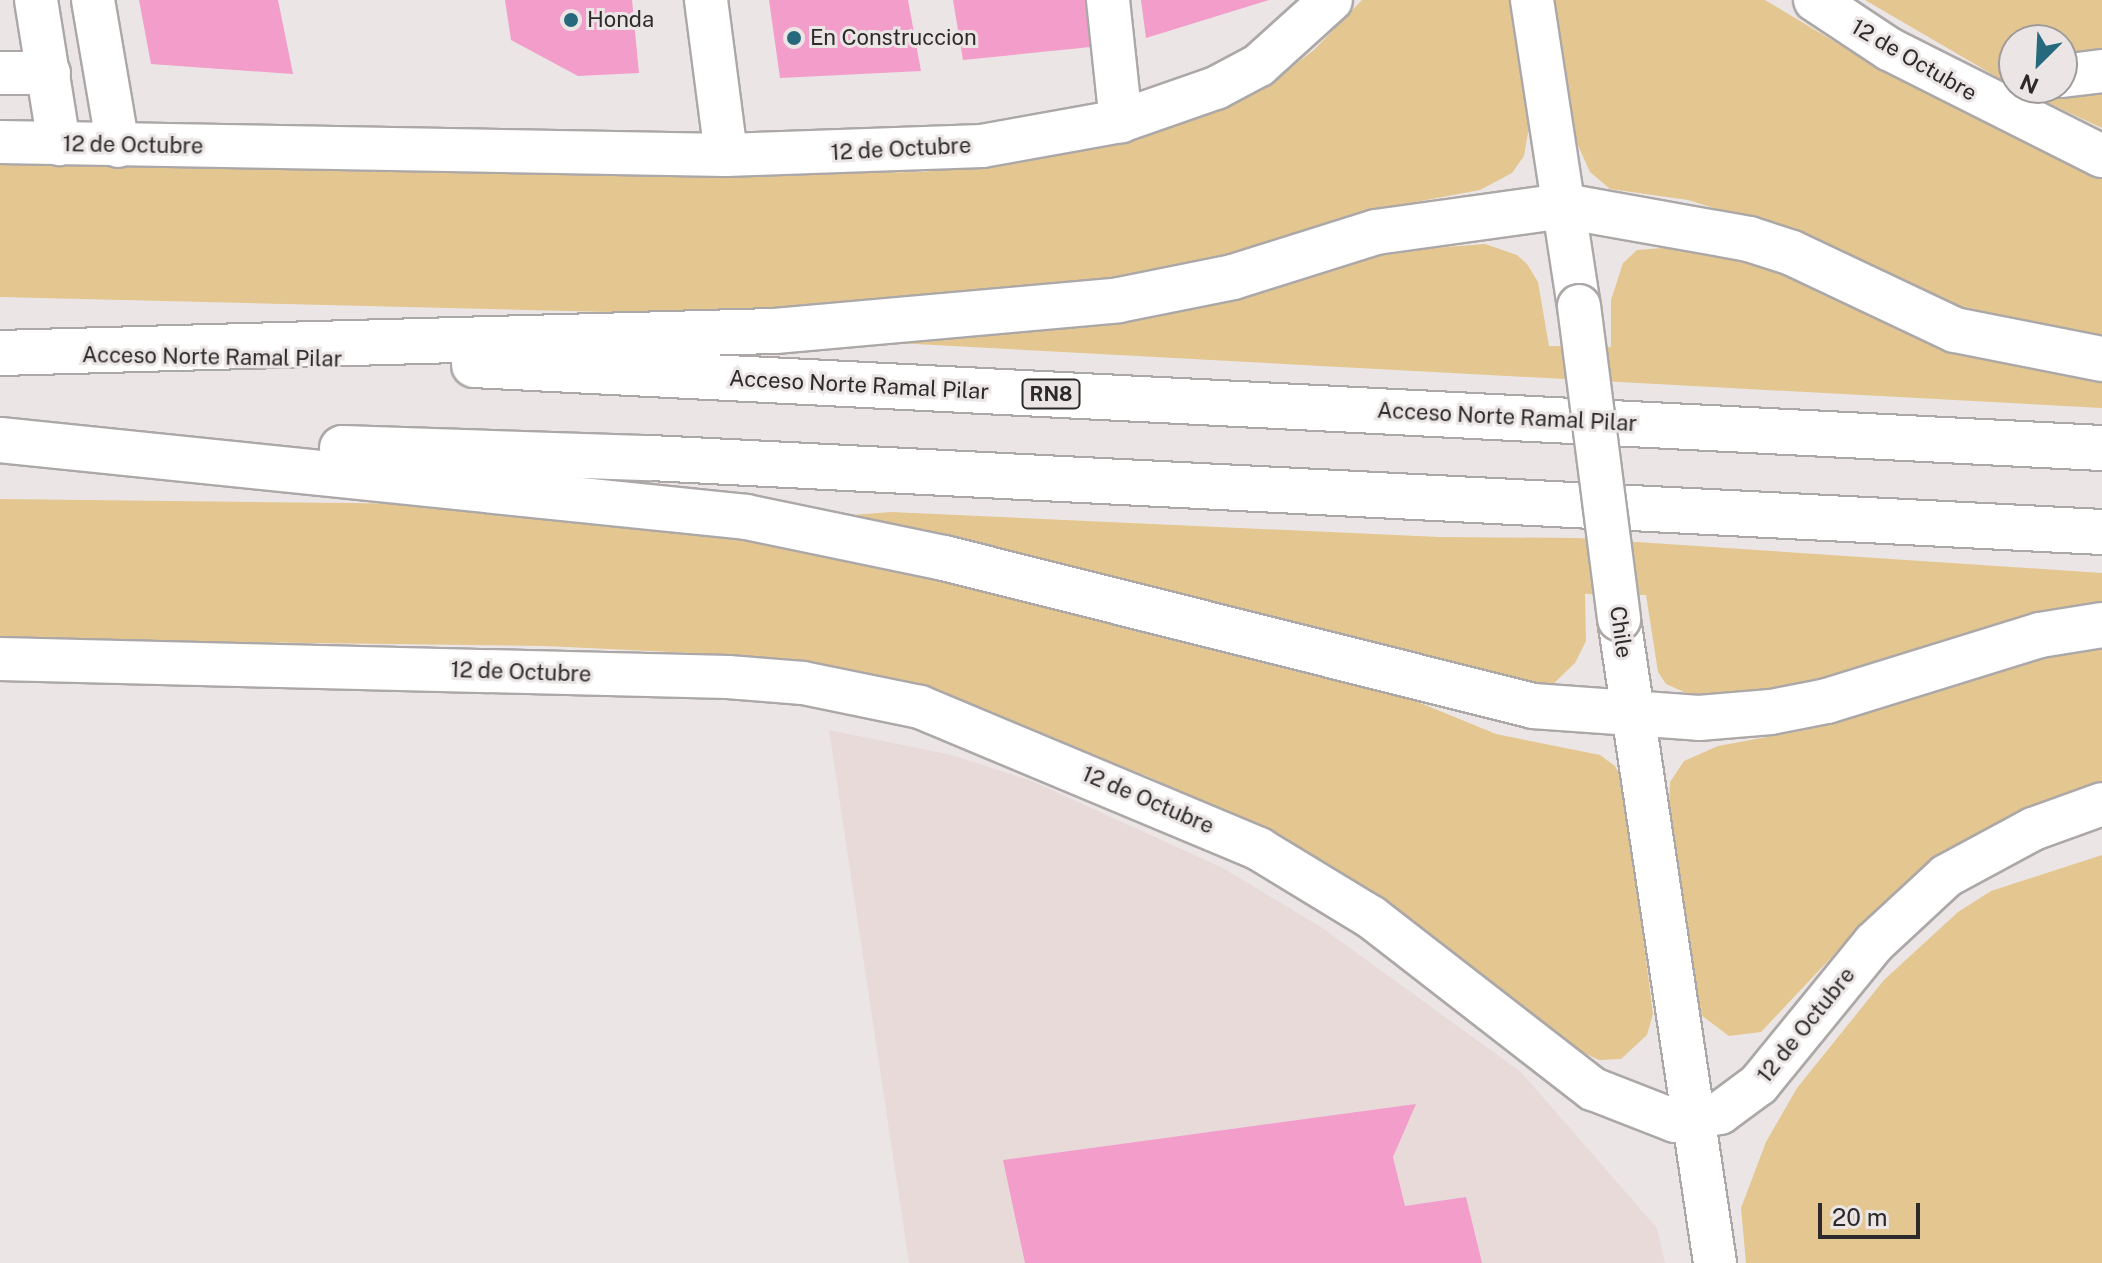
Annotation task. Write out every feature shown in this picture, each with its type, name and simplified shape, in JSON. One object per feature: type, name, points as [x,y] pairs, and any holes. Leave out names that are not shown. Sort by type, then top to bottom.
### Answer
[{"type":"highway","points":[[0,353],[775,331],[1119,300],[1233,277],[1376,232],[1564,206],[1749,239],[1792,253],[1955,330],[2102,359]]},
{"type":"highway","name":"Acceso Norte Ramal Pilar","points":[[0,353],[363,360],[2102,448]]},
{"type":"highway","points":[[0,439],[651,458],[2102,532]]},
{"type":"highway","points":[[0,439],[746,517],[944,558],[1533,706],[1699,718],[1771,712],[1827,701],[2040,635],[2102,625]]},
{"type":"street","points":[[36,0],[59,144]]},
{"type":"street","points":[[93,0],[118,146]]},
{"type":"street","points":[[706,0],[726,155]]},
{"type":"street","points":[[1108,0],[1121,121]]},
{"type":"street","name":"12 de Octubre","points":[[0,142],[726,155],[982,146],[1121,121],[1194,97],[1259,65],[1331,0]]},
{"type":"street","name":"Chile","points":[[1532,0],[1579,306],[1619,619],[1715,1263]]},
{"type":"street","name":"12 de Octubre","points":[[1815,0],[1889,49],[1998,92]]},
{"type":"street","points":[[2078,74],[2102,71]]},
{"type":"street","points":[[0,73],[49,73]]},
{"type":"street","name":"12 de Octubre","points":[[2027,104],[2102,156]]},
{"type":"street","name":"12 de Octubre","points":[[0,659],[728,677],[819,685],[920,707],[1259,849],[1405,942],[1593,1089],[1650,1115],[1693,1121],[1720,1113],[1759,1084],[1874,943],[1946,876],[2033,829],[2102,804]]},
{"type":"shaded area","points":[[1362,0],[1512,0],[1529,127],[1524,156],[1512,173],[1480,190],[1357,213],[1268,245],[1145,277],[833,308],[693,314],[0,297],[0,159],[774,174],[921,172],[975,166],[1228,105],[1272,82],[1314,50]]},
{"type":"shaded area","points":[[1553,0],[1765,0],[1892,76],[2102,176],[2102,346],[1995,328],[1769,225],[1688,200],[1610,189],[1590,172],[1575,139]]},
{"type":"shaded area","points":[[1865,0],[2102,0],[2102,128],[2050,104],[2078,104],[2078,24],[1998,24],[1998,78]]},
{"type":"shaded area","points":[[1485,244],[1517,255],[1527,264],[1538,282],[1549,346],[1611,347],[1611,300],[1623,263],[1637,250],[1689,246],[1766,265],[2102,372],[2102,408],[822,339],[1357,254]]},
{"type":"shaded area","points":[[0,499],[433,504],[710,532],[844,556],[1374,684],[1496,734],[1600,755],[1615,766],[1623,781],[1653,1014],[1647,1035],[1621,1059],[1599,1060],[1578,1050],[1341,874],[1265,832],[1147,776],[1005,722],[837,667],[714,654],[545,646],[0,639]]},
{"type":"shaded area","points":[[891,512],[1439,537],[1576,538],[2102,573],[2102,607],[2000,624],[1770,694],[1702,700],[1666,684],[1658,672],[1646,595],[1585,594],[1586,641],[1575,663],[1550,687],[1534,688],[840,516]]},
{"type":"shaded area","points":[[2102,644],[2102,790],[1906,890],[1844,944],[1761,1032],[1729,1036],[1701,1015],[1669,803],[1670,782],[1684,761],[1718,746],[1805,730],[1978,670]]},
{"type":"shaded area","points":[[829,730],[952,755],[1032,781],[1223,868],[1321,927],[1521,1072],[1657,1228],[1665,1263],[909,1263]]},
{"type":"shaded area","points":[[2102,855],[2102,1263],[1746,1263],[1741,1208],[1766,1142],[1797,1088],[1884,980],[1958,912],[1991,891]]},
{"type":"building","points":[[139,0],[278,0],[293,74],[151,64]]},
{"type":"building","name":"Honda","points":[[505,0],[632,0],[639,73],[578,76],[511,40]]},
{"type":"building","points":[[769,0],[908,0],[921,71],[780,78]]},
{"type":"building","points":[[953,0],[1095,0],[1101,46],[963,60]]},
{"type":"building","points":[[1141,0],[1269,0],[1146,38]]},
{"type":"building","points":[[1416,1104],[1393,1157],[1405,1206],[1466,1197],[1482,1263],[1025,1263],[1003,1160]]},
{"type":"place","name":"Honda","points":[[571,20]]},
{"type":"place","name":"En Construccion","points":[[794,38]]}]
